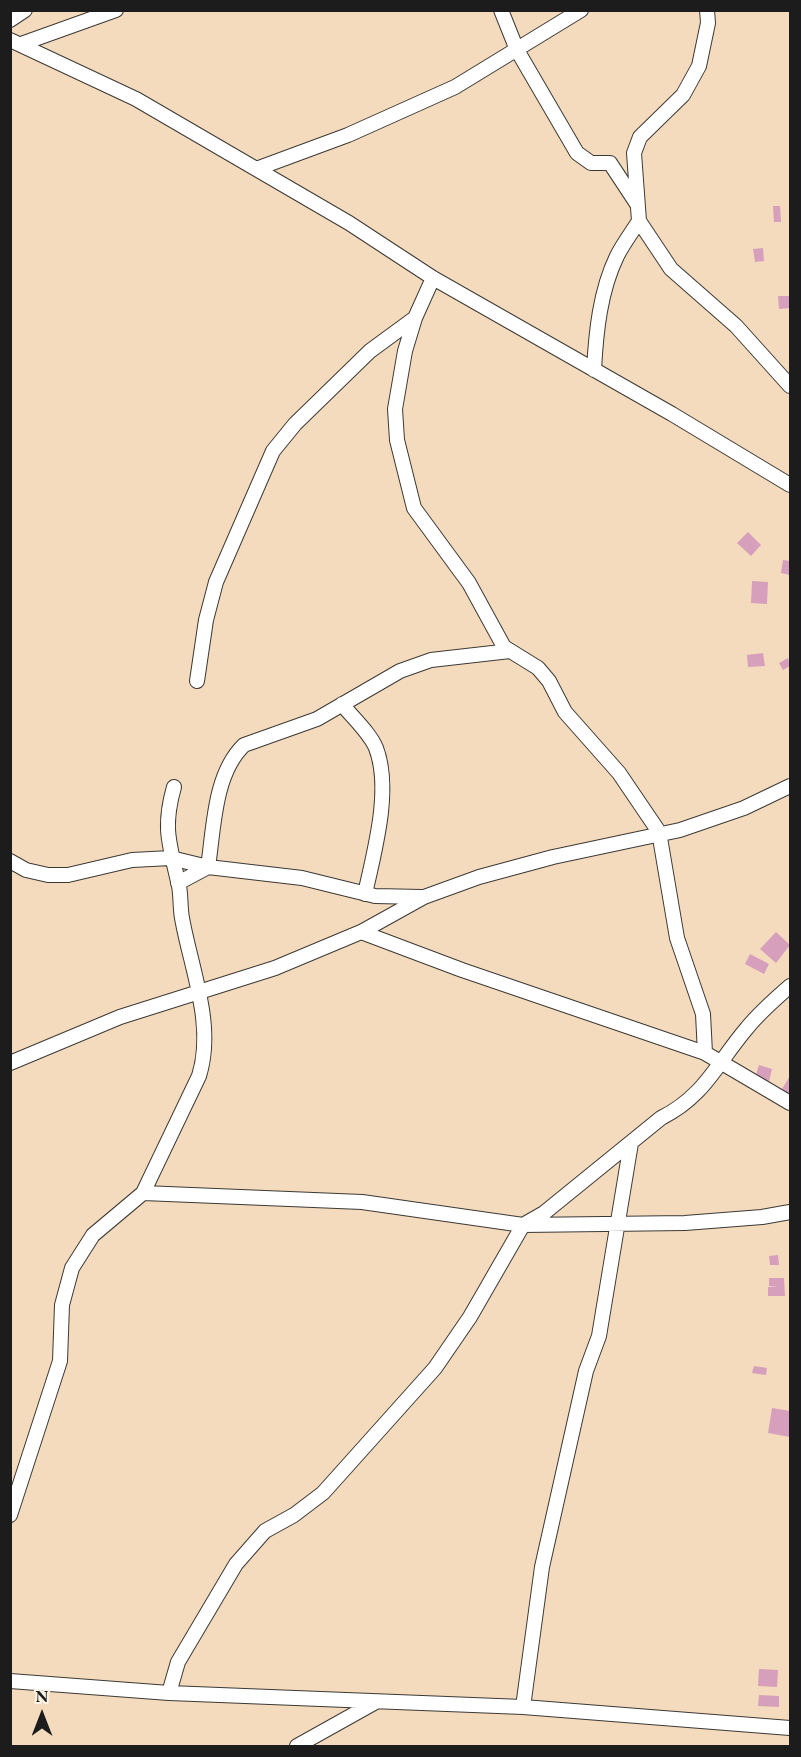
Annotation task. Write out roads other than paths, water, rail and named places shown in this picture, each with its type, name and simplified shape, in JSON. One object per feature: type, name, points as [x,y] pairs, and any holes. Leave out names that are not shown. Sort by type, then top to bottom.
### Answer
[{"type":"street","points":[[10,20],[25,10]]},
{"type":"street","points":[[16,42],[116,10]]},
{"type":"street","points":[[501,10],[517,50],[577,153],[591,163],[610,163],[637,204]]},
{"type":"street","points":[[256,169],[348,135],[455,87],[581,10]]},
{"type":"street","points":[[707,10],[708,23],[699,66],[683,95],[640,137],[634,153],[639,187],[637,204],[639,221],[671,269],[736,326],[790,386]]},
{"type":"street","points":[[16,42],[136,99],[349,223],[433,278],[790,485]]},
{"type":"street","points":[[594,370],[597,326],[607,282],[617,256],[639,221]]},
{"type":"street","points":[[433,278],[415,318],[405,351],[395,409],[397,440],[414,508],[469,583],[504,647],[538,668],[549,681],[565,712],[620,773],[659,832],[678,938],[703,1014],[705,1053]]},
{"type":"street","points":[[197,681],[206,620],[216,582],[273,451],[296,424],[370,351],[415,318]]},
{"type":"street","points":[[208,867],[222,782],[236,753],[244,745],[317,719],[400,671],[431,660],[510,651]]},
{"type":"street","points":[[342,704],[376,748],[381,778],[380,824],[365,894]]},
{"type":"street","points":[[10,1064],[120,1017],[198,990],[275,968],[361,932],[424,897],[479,876],[659,832],[680,830],[744,808],[790,786]]},
{"type":"street","points":[[10,1515],[60,1361],[62,1305],[72,1269],[93,1235],[143,1193],[199,1076],[205,1058],[198,990],[178,883],[168,845],[167,811],[174,787]]},
{"type":"street","points":[[10,861],[26,870],[48,875],[68,875],[132,860],[171,858],[208,867],[302,878],[365,894],[424,897]]},
{"type":"street","points":[[178,883],[208,867]]},
{"type":"street","points":[[361,932],[705,1053],[790,1103]]},
{"type":"street","points":[[169,1693],[178,1662],[236,1564],[265,1531],[294,1515],[323,1493],[435,1368],[470,1317],[523,1225],[544,1213],[661,1118],[679,1109],[701,1091],[746,1029],[790,986]]},
{"type":"street","points":[[523,1707],[542,1567],[586,1371],[599,1336],[631,1143]]},
{"type":"street","points":[[143,1193],[362,1202],[523,1225],[617,1225],[762,1217],[790,1212]]},
{"type":"street","points":[[10,1681],[169,1693],[374,1703],[523,1707],[790,1728]]},
{"type":"street","points":[[297,1746],[374,1703]]}]
